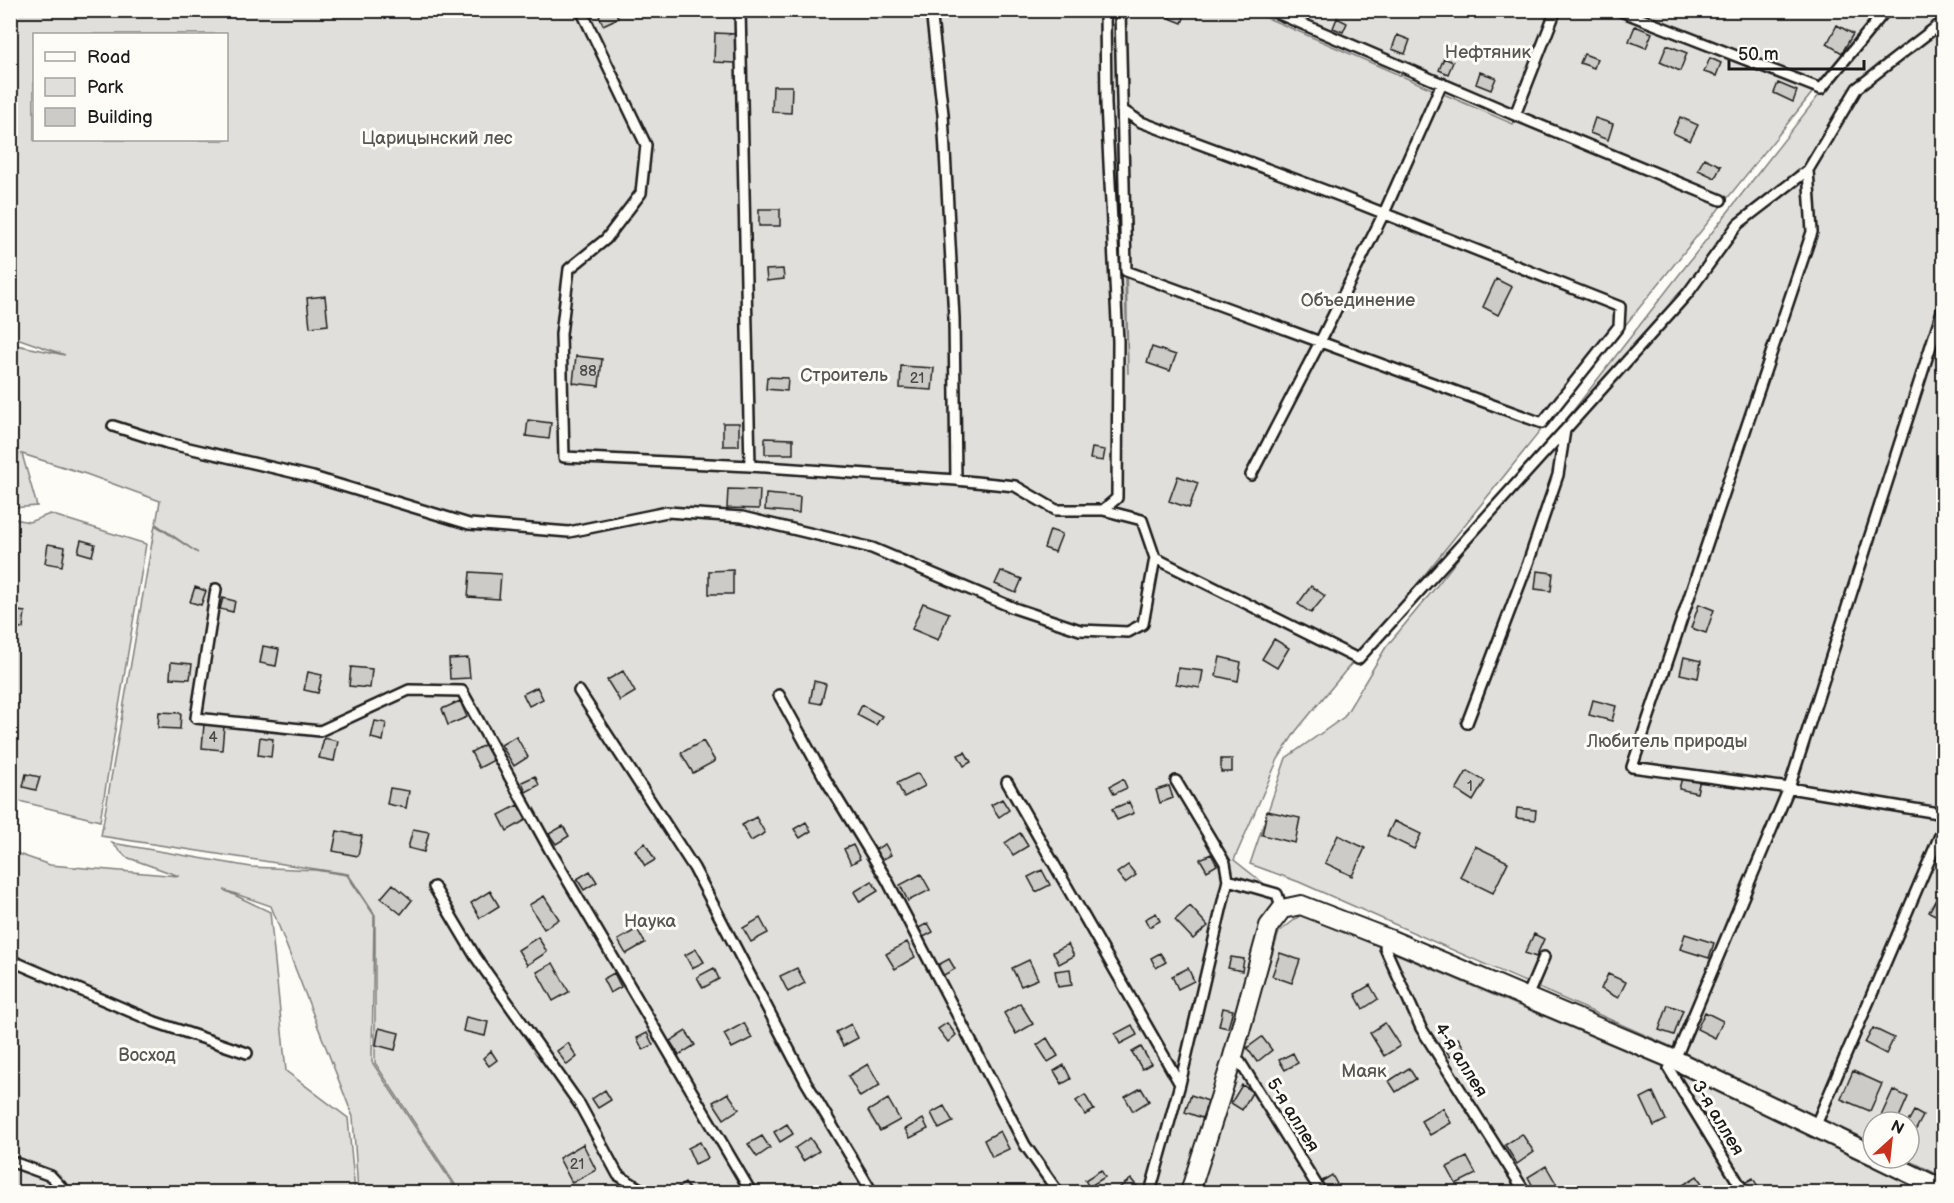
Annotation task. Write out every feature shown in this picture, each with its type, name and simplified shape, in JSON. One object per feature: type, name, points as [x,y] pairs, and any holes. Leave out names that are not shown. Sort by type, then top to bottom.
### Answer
[{"type":"street","points":[[1190,1192],[1232,1060],[1269,927],[1282,909],[1301,905],[1389,939],[1675,1059],[1861,1149]]},
{"type":"street","points":[[1903,1170],[1944,1190]]},
{"type":"lane","points":[[113,426],[167,443],[313,477],[469,524],[569,532],[667,512],[742,518],[872,548],[1014,608],[1080,630],[1128,632],[1143,624],[1155,558],[1142,520],[1103,510],[1056,510],[1015,486],[750,466],[564,458],[561,334],[569,269],[606,239],[641,194],[646,145],[581,10]]},
{"type":"lane","points":[[740,10],[750,466]]},
{"type":"lane","points":[[931,10],[943,114],[954,318],[956,480]]},
{"type":"lane","points":[[1103,510],[1117,498],[1118,341],[1106,104],[1105,10]]},
{"type":"lane","points":[[1120,10],[1122,110],[1126,271],[1542,423],[1619,326],[1620,307],[1384,213],[1141,122],[1122,110]]},
{"type":"lane","points":[[1270,10],[1721,200]]},
{"type":"lane","points":[[1515,115],[1556,10]]},
{"type":"lane","points":[[1618,10],[1821,89],[1887,10]]},
{"type":"lane","points":[[1155,558],[1358,659],[1688,293],[1738,225],[1808,170],[1857,88],[1944,21]]},
{"type":"lane","points":[[1251,475],[1384,213],[1442,83]]},
{"type":"lane","points":[[1808,170],[1812,232],[1632,767],[1789,788],[1944,814]]},
{"type":"lane","points":[[1675,1059],[1789,788],[1944,305]]},
{"type":"lane","points":[[1467,723],[1528,563],[1558,475],[1565,430]]},
{"type":"lane","points":[[216,589],[196,718],[320,731],[409,690],[462,691],[551,852],[751,1192]]},
{"type":"lane","points":[[579,691],[694,868],[806,1082],[872,1192]]},
{"type":"lane","points":[[779,696],[824,777],[887,880],[1025,1145],[1058,1192]]},
{"type":"lane","points":[[1150,1192],[1180,1084],[1228,880],[1225,862],[1176,781]]},
{"type":"lane","points":[[1007,782],[1180,1084]]},
{"type":"lane","points":[[1815,1127],[1944,826]]},
{"type":"lane","points":[[1228,880],[1277,894],[1282,909]]},
{"type":"lane","points":[[434,887],[476,956],[580,1105],[618,1175],[645,1192]]},
{"type":"lane","name":"4-я аллея","points":[[1389,939],[1385,948],[1421,1028],[1525,1192]]},
{"type":"lane","points":[[1527,997],[1544,957]]},
{"type":"lane","points":[[10,960],[155,1022],[246,1053]]},
{"type":"lane","name":"3-я аллея","points":[[1675,1059],[1669,1069],[1744,1192]]},
{"type":"lane","name":"5-я аллея","points":[[1232,1060],[1240,1062],[1321,1192]]},
{"type":"lane","points":[[10,1161],[51,1176],[66,1192]]},
{"type":"green space","points":[[11,11],[1116,11],[1128,374],[1122,11],[1251,11],[1513,124],[1557,11],[1878,11],[1422,578],[1296,731],[1278,759],[1234,860],[1277,894],[1183,1192],[460,1192],[375,1063],[375,915],[348,874],[101,836],[155,525],[198,553],[156,524],[160,501],[22,454],[37,506],[11,508],[11,455],[19,454],[11,451],[11,344],[65,355],[11,336]]},
{"type":"green space","name":"Нефтяник","points":[[1284,11],[1549,11],[1514,109]]},
{"type":"green space","name":"Любитель природы","points":[[1889,11],[1943,11],[1943,1177],[1921,1166],[1921,1110],[1861,1110],[1861,1137],[1679,1050],[1299,882],[1250,864],[1286,758],[1344,717],[1386,647],[1435,588],[1826,86]]},
{"type":"green space","points":[[50,514],[146,544],[100,821],[11,799],[10,518],[29,522]]},
{"type":"green space","name":"Восход","points":[[112,843],[251,867],[315,870],[347,875],[374,915],[372,1062],[458,1192],[358,1192],[353,1117],[271,906],[224,890],[270,912],[286,1071],[348,1118],[355,1192],[11,1192],[10,851],[50,865],[179,876],[126,857]]},
{"type":"green space","name":"Маяк","points":[[1302,914],[1669,1069],[1861,1161],[1861,1170],[1879,1170],[1925,1192],[1199,1192],[1279,932]]},
{"type":"building","points":[[597,10],[615,10],[618,18],[603,25]]},
{"type":"building","points":[[1169,10],[1187,10],[1182,23],[1167,17]]},
{"type":"building","points":[[1337,18],[1347,23],[1343,32],[1333,28]]},
{"type":"building","points":[[1837,25],[1853,34],[1842,53],[1827,44]]},
{"type":"building","points":[[1635,26],[1652,33],[1646,48],[1629,41]]},
{"type":"building","points":[[715,33],[736,34],[735,63],[714,62]]},
{"type":"building","points":[[1397,35],[1410,40],[1405,54],[1392,49]]},
{"type":"building","points":[[1667,45],[1687,53],[1680,71],[1660,62]]},
{"type":"building","points":[[1584,54],[1597,59],[1594,68],[1580,63]]},
{"type":"building","points":[[1444,58],[1453,62],[1448,74],[1439,70]]},
{"type":"building","points":[[1710,58],[1721,63],[1716,76],[1704,72]]},
{"type":"building","points":[[1480,72],[1496,78],[1491,90],[1476,84]]},
{"type":"building","points":[[1778,83],[1797,91],[1793,102],[1774,93]]},
{"type":"building","points":[[773,86],[792,86],[791,113],[772,112]]},
{"type":"building","points":[[1680,117],[1698,125],[1690,141],[1673,133]]},
{"type":"building","points":[[1595,118],[1613,124],[1608,140],[1590,133]]},
{"type":"building","points":[[1704,158],[1721,166],[1715,178],[1698,170]]},
{"type":"building","points":[[759,209],[780,209],[780,226],[759,226]]},
{"type":"building","points":[[783,269],[784,279],[767,281],[766,270]]},
{"type":"building","points":[[1496,279],[1512,287],[1498,315],[1483,307]]},
{"type":"building","points":[[325,296],[328,325],[310,327],[307,298]]},
{"type":"building","points":[[1152,347],[1176,355],[1170,371],[1147,363]]},
{"type":"building","points":[[576,356],[602,359],[599,386],[573,383]]},
{"type":"building","points":[[901,366],[934,368],[932,390],[900,388]]},
{"type":"building","points":[[767,377],[788,378],[787,391],[766,389]]},
{"type":"building","points":[[528,420],[551,423],[549,439],[526,436]]},
{"type":"building","points":[[723,423],[739,423],[739,446],[723,446]]},
{"type":"building","points":[[765,438],[793,439],[793,454],[765,454]]},
{"type":"building","points":[[1092,448],[1105,450],[1103,461],[1090,459]]},
{"type":"building","points":[[1178,476],[1198,483],[1189,508],[1169,501]]},
{"type":"building","points":[[728,489],[760,490],[759,509],[727,508]]},
{"type":"building","points":[[766,494],[800,497],[799,513],[765,510]]},
{"type":"building","points":[[1050,530],[1062,534],[1055,552],[1044,548]]},
{"type":"building","points":[[81,540],[95,544],[92,556],[78,552]]},
{"type":"building","points":[[48,544],[65,547],[62,566],[45,563]]},
{"type":"building","points":[[733,570],[733,594],[709,594],[709,571]]},
{"type":"building","points":[[1001,571],[1022,579],[1016,593],[995,584]]},
{"type":"building","points":[[1537,571],[1553,573],[1551,591],[1535,589]]},
{"type":"building","points":[[470,572],[501,574],[499,599],[468,597]]},
{"type":"building","points":[[1311,586],[1325,596],[1311,613],[1298,604]]},
{"type":"building","points":[[195,587],[206,591],[201,605],[190,602]]},
{"type":"building","points":[[223,598],[235,601],[233,612],[220,609]]},
{"type":"building","points":[[923,603],[949,613],[938,640],[912,629]]},
{"type":"building","points":[[1699,604],[1714,610],[1706,633],[1691,628]]},
{"type":"building","points":[[10,610],[25,612],[23,628],[10,627]]},
{"type":"building","points":[[1274,639],[1289,648],[1277,668],[1262,659]]},
{"type":"building","points":[[263,646],[279,649],[276,666],[260,663]]},
{"type":"building","points":[[1220,657],[1241,662],[1238,681],[1216,676]]},
{"type":"building","points":[[1684,657],[1701,661],[1698,678],[1680,674]]},
{"type":"building","points":[[468,658],[470,678],[450,679],[449,659]]},
{"type":"building","points":[[171,662],[192,664],[190,679],[170,678]]},
{"type":"building","points":[[351,667],[372,669],[370,688],[349,686]]},
{"type":"building","points":[[1178,668],[1203,671],[1200,688],[1176,684]]},
{"type":"building","points":[[623,671],[635,692],[620,701],[607,680]]},
{"type":"building","points":[[308,672],[322,675],[318,693],[304,690]]},
{"type":"building","points":[[814,681],[826,684],[821,704],[810,702]]},
{"type":"building","points":[[537,687],[543,699],[529,706],[523,694]]},
{"type":"building","points":[[1593,700],[1616,706],[1612,721],[1589,715]]},
{"type":"building","points":[[460,701],[467,717],[448,725],[442,709]]},
{"type":"building","points":[[862,705],[882,716],[876,725],[857,715]]},
{"type":"building","points":[[159,712],[181,713],[180,729],[158,728]]},
{"type":"building","points":[[375,721],[386,723],[383,741],[371,738]]},
{"type":"building","points":[[204,724],[224,726],[222,750],[202,748]]},
{"type":"building","points":[[516,736],[528,757],[514,766],[501,745]]},
{"type":"building","points":[[260,737],[273,739],[271,757],[258,755]]},
{"type":"building","points":[[324,738],[338,741],[334,761],[319,758]]},
{"type":"building","points":[[703,741],[715,761],[693,773],[681,753]]},
{"type":"building","points":[[486,744],[494,760],[479,768],[471,752]]},
{"type":"building","points":[[965,752],[971,762],[964,766],[958,755]]},
{"type":"building","points":[[1221,759],[1232,759],[1232,772],[1221,772]]},
{"type":"building","points":[[1467,771],[1485,781],[1473,801],[1456,790]]},
{"type":"building","points":[[918,773],[925,786],[904,797],[897,783]]},
{"type":"building","points":[[26,774],[40,777],[36,790],[23,787]]},
{"type":"building","points":[[1683,774],[1700,779],[1697,793],[1679,789]]},
{"type":"building","points":[[535,776],[539,785],[526,792],[522,782]]},
{"type":"building","points":[[1123,779],[1127,788],[1114,794],[1110,786]]},
{"type":"building","points":[[1169,786],[1173,798],[1160,803],[1156,790]]},
{"type":"building","points":[[390,788],[409,791],[406,808],[387,804]]},
{"type":"building","points":[[1002,799],[1009,810],[999,817],[991,805]]},
{"type":"building","points":[[1129,802],[1134,813],[1117,820],[1112,809]]},
{"type":"building","points":[[518,805],[526,820],[507,831],[499,815]]},
{"type":"building","points":[[1517,808],[1536,810],[1535,820],[1516,818]]},
{"type":"building","points":[[1267,811],[1300,818],[1295,843],[1262,835]]},
{"type":"building","points":[[756,817],[765,833],[751,841],[742,825]]},
{"type":"building","points":[[1394,821],[1421,834],[1414,849],[1387,836]]},
{"type":"building","points":[[806,822],[811,831],[800,838],[794,829]]},
{"type":"building","points":[[563,826],[569,836],[556,844],[549,834]]},
{"type":"building","points":[[413,829],[429,832],[424,852],[408,848]]},
{"type":"building","points":[[337,831],[362,836],[358,856],[333,851]]},
{"type":"building","points":[[1020,833],[1028,846],[1013,855],[1005,843]]},
{"type":"building","points":[[1338,835],[1365,848],[1352,876],[1325,863]]},
{"type":"building","points":[[645,843],[655,860],[645,866],[635,850]]},
{"type":"building","points":[[885,844],[891,855],[880,861],[874,850]]},
{"type":"building","points":[[853,845],[860,859],[851,864],[844,849]]},
{"type":"building","points":[[1475,846],[1508,862],[1493,893],[1460,877]]},
{"type":"building","points":[[1211,854],[1217,865],[1207,871],[1200,859]]},
{"type":"building","points":[[1128,865],[1136,875],[1125,883],[1117,873]]},
{"type":"building","points":[[1042,870],[1050,885],[1036,892],[1028,877]]},
{"type":"building","points":[[590,871],[597,882],[584,890],[577,879]]},
{"type":"building","points":[[921,874],[930,890],[908,901],[900,885]]},
{"type":"building","points":[[872,881],[878,891],[860,902],[854,892]]},
{"type":"building","points":[[393,884],[412,900],[401,914],[381,898]]},
{"type":"building","points":[[490,891],[499,906],[480,918],[471,903]]},
{"type":"building","points":[[1939,894],[1944,896],[1944,919],[1929,912]]},
{"type":"building","points":[[544,896],[559,919],[544,929],[529,905]]},
{"type":"building","points":[[1190,906],[1208,926],[1193,939],[1175,920]]},
{"type":"building","points":[[1156,913],[1160,921],[1149,927],[1145,919]]},
{"type":"building","points":[[760,918],[768,933],[751,942],[743,928]]},
{"type":"building","points":[[928,923],[933,932],[920,939],[915,930]]},
{"type":"building","points":[[637,929],[645,943],[626,954],[618,940]]},
{"type":"building","points":[[1534,934],[1544,939],[1536,957],[1525,953]]},
{"type":"building","points":[[1685,934],[1714,943],[1709,958],[1680,949]]},
{"type":"building","points":[[538,937],[547,952],[527,965],[518,950]]},
{"type":"building","points":[[907,942],[915,957],[895,969],[886,954]]},
{"type":"building","points":[[1068,944],[1074,956],[1059,964],[1053,952]]},
{"type":"building","points":[[696,949],[704,962],[692,968],[685,955]]},
{"type":"building","points":[[1160,953],[1166,962],[1156,968],[1151,958]]},
{"type":"building","points":[[1280,953],[1300,960],[1292,983],[1272,976]]},
{"type":"building","points":[[1231,957],[1244,959],[1242,971],[1228,968]]},
{"type":"building","points":[[949,959],[955,969],[942,976],[936,966]]},
{"type":"building","points":[[1029,960],[1038,979],[1021,986],[1012,968]]},
{"type":"building","points":[[553,963],[569,992],[553,1001],[537,972]]},
{"type":"building","points":[[714,968],[719,979],[703,988],[697,977]]},
{"type":"building","points":[[797,968],[805,983],[788,992],[780,976]]},
{"type":"building","points":[[1188,968],[1194,981],[1178,989],[1172,976]]},
{"type":"building","points":[[1070,969],[1072,985],[1058,987],[1055,971]]},
{"type":"building","points":[[614,973],[621,987],[610,993],[603,979]]},
{"type":"building","points":[[1608,974],[1626,982],[1618,998],[1601,989]]},
{"type":"building","points":[[1370,985],[1378,999],[1363,1009],[1355,994]]},
{"type":"building","points":[[1020,1003],[1033,1024],[1016,1034],[1004,1013]]},
{"type":"building","points":[[1668,1005],[1683,1010],[1674,1035],[1659,1030]]},
{"type":"building","points":[[1223,1008],[1233,1010],[1228,1028],[1219,1026]]},
{"type":"building","points":[[1705,1012],[1723,1021],[1715,1038],[1697,1029]]},
{"type":"building","points":[[466,1017],[488,1022],[485,1036],[463,1031]]},
{"type":"building","points":[[744,1023],[752,1038],[732,1048],[724,1034]]},
{"type":"building","points":[[947,1023],[956,1035],[948,1042],[938,1029]]},
{"type":"building","points":[[1385,1023],[1400,1046],[1384,1056],[1370,1033]]},
{"type":"building","points":[[851,1024],[858,1038],[843,1046],[836,1032]]},
{"type":"building","points":[[1132,1025],[1137,1035],[1120,1044],[1115,1034]]},
{"type":"building","points":[[379,1028],[399,1033],[395,1050],[376,1045]]},
{"type":"building","points":[[1873,1028],[1894,1038],[1886,1054],[1865,1043]]},
{"type":"building","points":[[686,1031],[695,1045],[679,1055],[670,1041]]},
{"type":"building","points":[[647,1033],[653,1045],[643,1050],[637,1038]]},
{"type":"building","points":[[1262,1037],[1272,1050],[1257,1062],[1247,1048]]},
{"type":"building","points":[[1047,1038],[1058,1056],[1048,1062],[1037,1045]]},
{"type":"building","points":[[1458,1038],[1464,1048],[1450,1057],[1444,1047]]},
{"type":"building","points":[[568,1043],[577,1057],[567,1065],[557,1051]]},
{"type":"building","points":[[1141,1047],[1151,1064],[1142,1069],[1132,1052]]},
{"type":"building","points":[[491,1051],[497,1060],[489,1066],[483,1058]]},
{"type":"building","points":[[1293,1053],[1298,1063],[1285,1070],[1279,1060]]},
{"type":"building","points":[[868,1064],[880,1085],[860,1097],[848,1076]]},
{"type":"building","points":[[1064,1065],[1071,1079],[1062,1084],[1054,1071]]},
{"type":"building","points":[[1409,1068],[1416,1079],[1396,1092],[1389,1081]]},
{"type":"building","points":[[1853,1071],[1882,1084],[1870,1110],[1841,1099]]},
{"type":"building","points":[[1242,1085],[1253,1091],[1242,1110],[1231,1103]]},
{"type":"building","points":[[1141,1088],[1149,1101],[1133,1111],[1125,1097]]},
{"type":"building","points":[[605,1090],[611,1100],[598,1108],[592,1099]]},
{"type":"building","points":[[1893,1090],[1908,1097],[1902,1110],[1884,1110]]},
{"type":"building","points":[[1653,1092],[1666,1120],[1654,1126],[1641,1098]]},
{"type":"building","points":[[728,1093],[739,1109],[724,1119],[713,1102]]},
{"type":"building","points":[[1085,1095],[1094,1110],[1085,1115],[1076,1101]]},
{"type":"building","points":[[1191,1095],[1208,1101],[1202,1118],[1185,1112]]},
{"type":"building","points":[[888,1099],[900,1120],[880,1131],[868,1111]]},
{"type":"building","points":[[944,1106],[953,1122],[939,1129],[931,1113]]},
{"type":"building","points":[[1443,1108],[1451,1123],[1430,1135],[1421,1121]]},
{"type":"building","points":[[923,1119],[928,1129],[910,1138],[905,1129]]},
{"type":"building","points":[[787,1124],[793,1134],[780,1142],[774,1132]]},
{"type":"building","points":[[1299,1129],[1310,1147],[1299,1154],[1288,1137]]},
{"type":"building","points":[[1000,1131],[1009,1149],[992,1157],[984,1140]]},
{"type":"building","points":[[1522,1134],[1534,1152],[1517,1164],[1505,1145]]},
{"type":"building","points":[[762,1136],[770,1148],[757,1157],[748,1144]]},
{"type":"building","points":[[810,1138],[819,1151],[803,1161],[795,1148]]},
{"type":"building","points":[[700,1142],[708,1158],[695,1164],[688,1148]]},
{"type":"building","points":[[583,1144],[596,1170],[572,1183],[559,1158]]},
{"type":"building","points":[[1467,1157],[1476,1174],[1456,1184],[1447,1167]]},
{"type":"building","points":[[1546,1166],[1561,1192],[1536,1192],[1528,1177]]},
{"type":"building","points":[[1101,1170],[1105,1177],[1089,1187],[1085,1180]]},
{"type":"building","points":[[1332,1175],[1338,1186],[1325,1192],[1319,1183]]},
{"type":"building","points":[[1697,1176],[1703,1185],[1691,1192],[1683,1192],[1680,1187]]},
{"type":"building","points":[[1753,1178],[1761,1192],[1746,1192],[1741,1185]]},
{"type":"building","points":[[1131,1179],[1140,1190],[1122,1192],[1119,1188]]},
{"type":"building","points":[[685,1183],[691,1192],[674,1190]]},
{"type":"building","points":[[840,1183],[845,1191],[828,1192]]},
{"type":"park label","name":"Царицынский лес","points":[[437,138]]},
{"type":"park label","name":"Объединение","points":[[1358,300]]},
{"type":"park label","name":"Строитель","points":[[844,375]]},
{"type":"park label","name":"Наука","points":[[650,921]]}]
